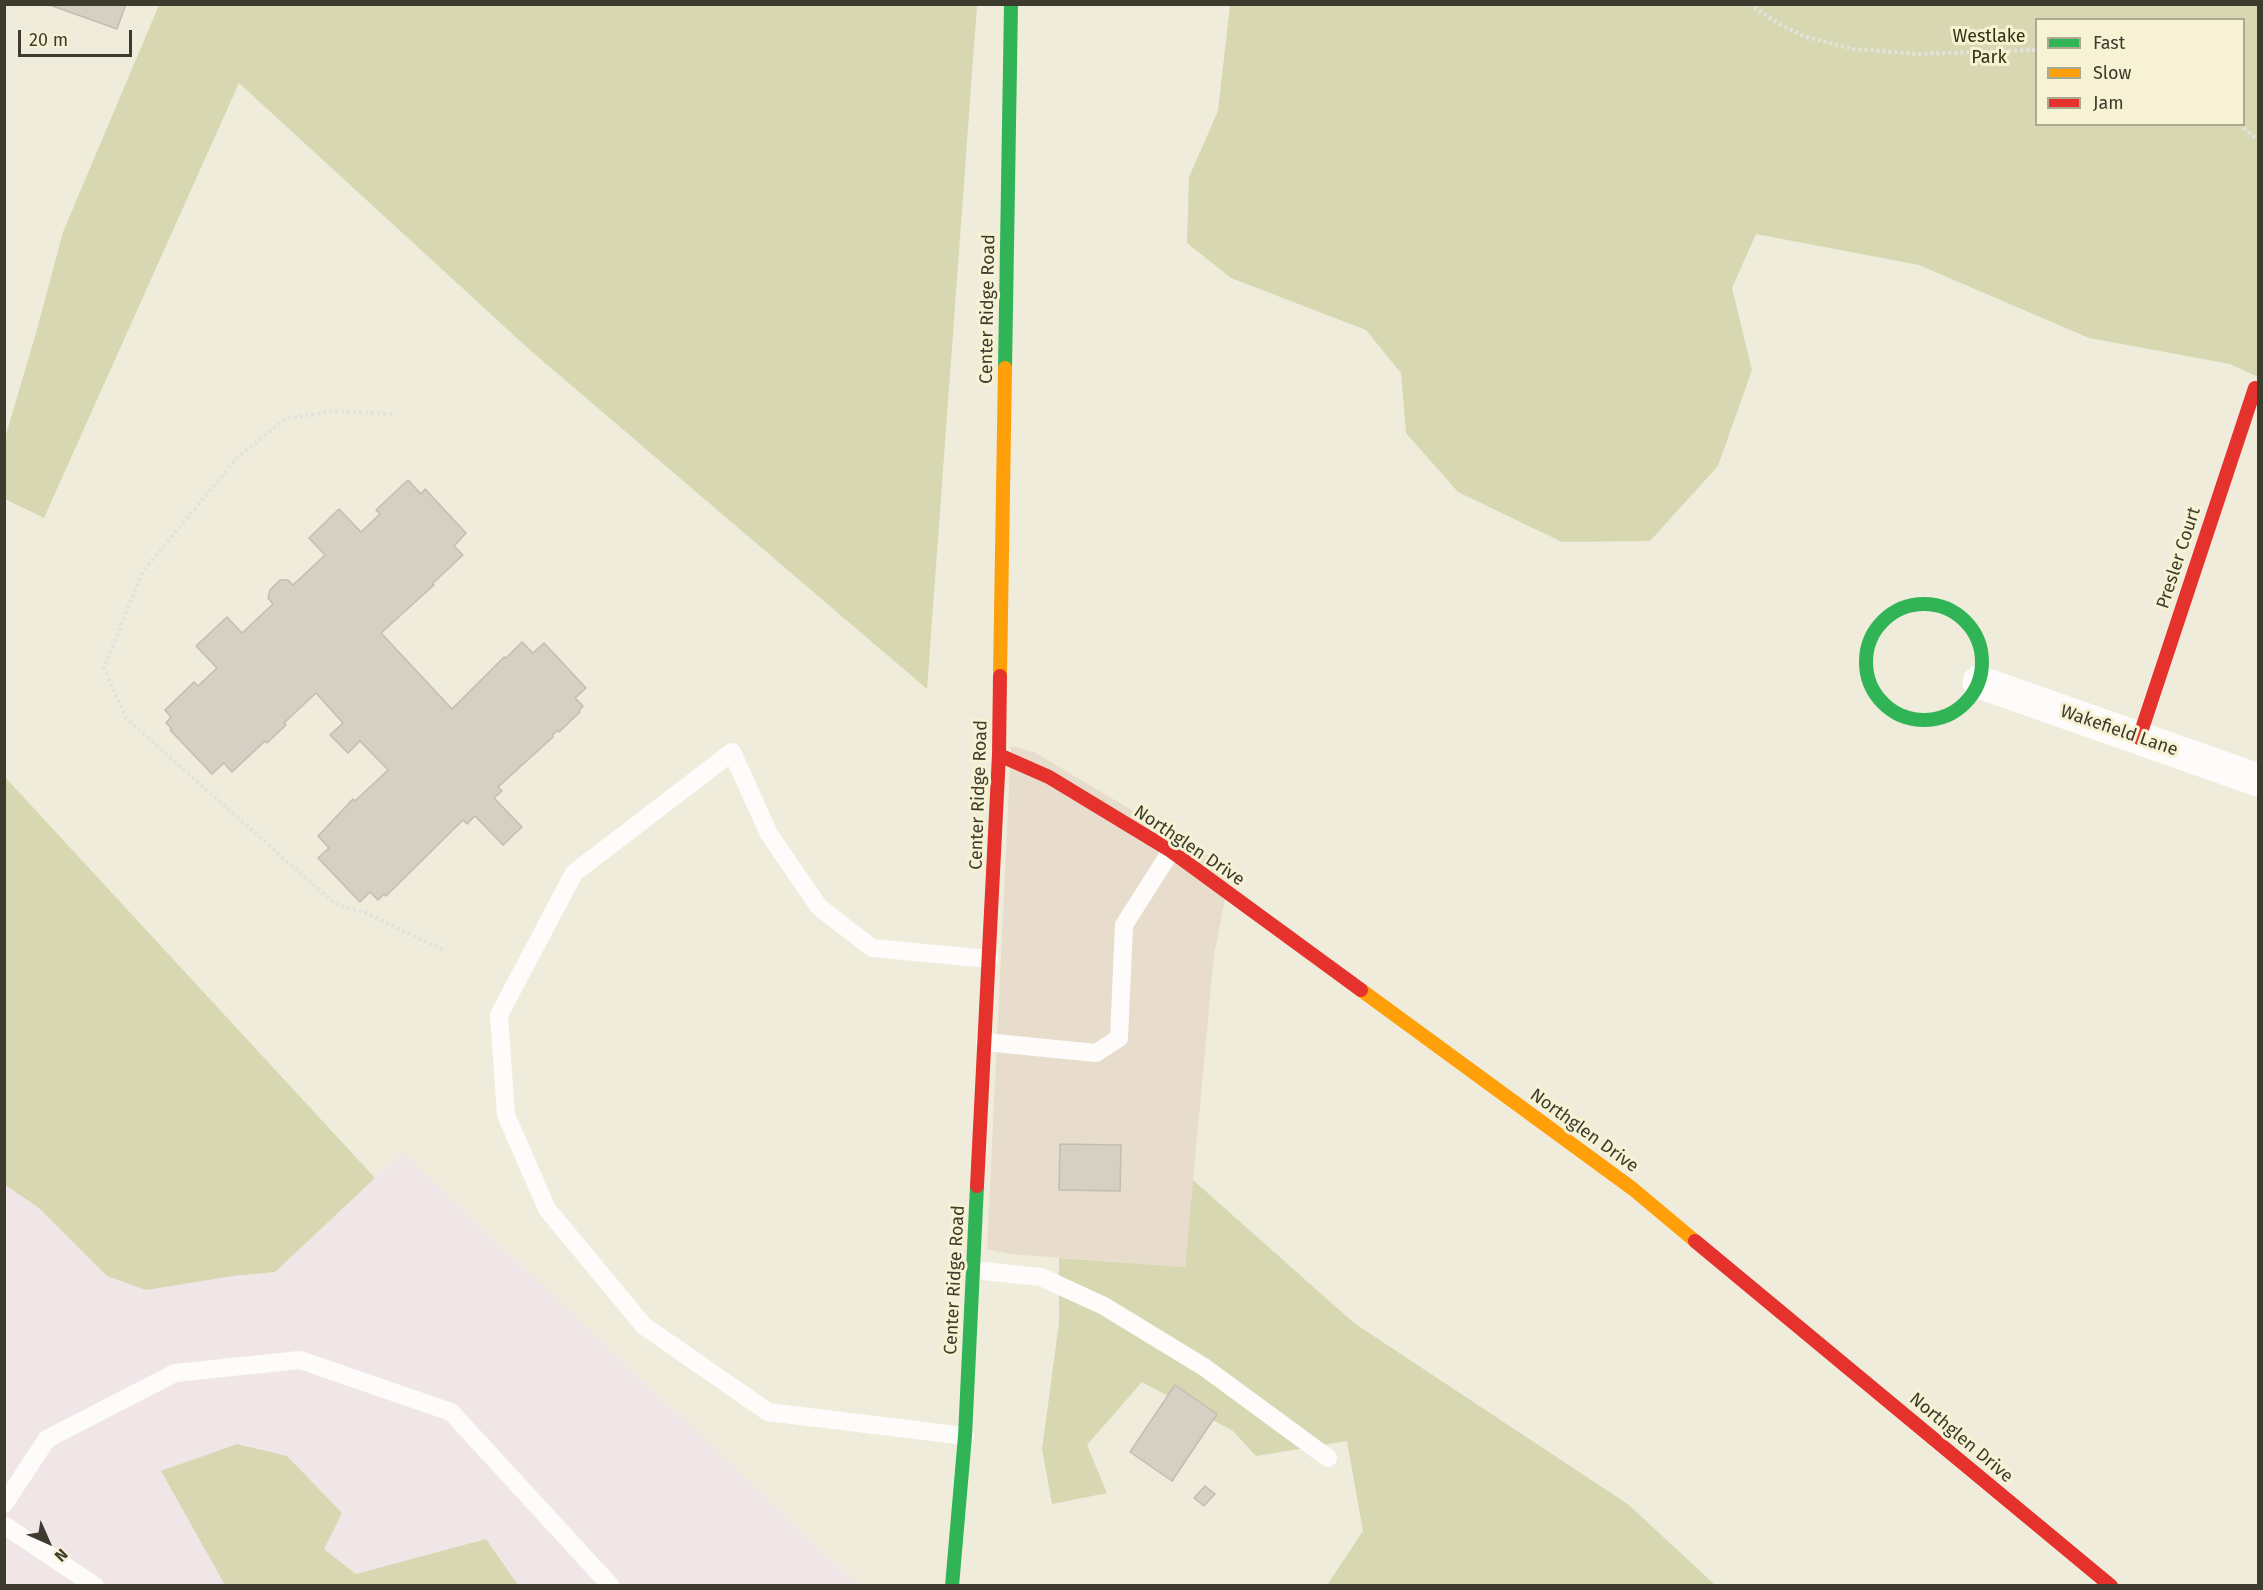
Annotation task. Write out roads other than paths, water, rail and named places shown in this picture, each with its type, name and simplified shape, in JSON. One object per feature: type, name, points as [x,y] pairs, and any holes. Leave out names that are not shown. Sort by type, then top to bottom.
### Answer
[{"type":"street","name":"Center Ridge Road","points":[[952,1586],[965,1436],[999,755],[1011,4]]},
{"type":"street","name":"Presler Court","points":[[2139,738],[2255,388]]},
{"type":"street","points":[[1922,604],[1941,606],[1958,615],[1971,628],[1981,654],[1982,664],[1978,682],[1969,699],[1954,712],[1936,719],[1917,720],[1898,714],[1877,696],[1866,669],[1867,649],[1874,632],[1887,617],[1903,608],[1922,604]]},
{"type":"street","name":"Wakefield Lane","points":[[1978,682],[2259,780]]},
{"type":"street","name":"Northglen Drive","points":[[999,755],[1049,777],[1171,851],[1633,1189],[2111,1586]]},
{"type":"lane","points":[[965,1436],[768,1412],[644,1326],[547,1209],[506,1115],[499,1015],[573,873],[732,752],[769,834],[819,907],[872,948],[989,959]]},
{"type":"lane","points":[[985,1042],[1096,1053],[1119,1038],[1124,925],[1171,851]]},
{"type":"lane","points":[[973,1270],[1041,1277],[1104,1306],[1204,1367],[1328,1458]]},
{"type":"lane","points":[[4,1504],[46,1439],[175,1373],[300,1360],[451,1412],[611,1586]]},
{"type":"lane","points":[[4,1525],[95,1586]]},
{"type":"park label","name":"Westlake Park","points":[[1989,47]]}]
